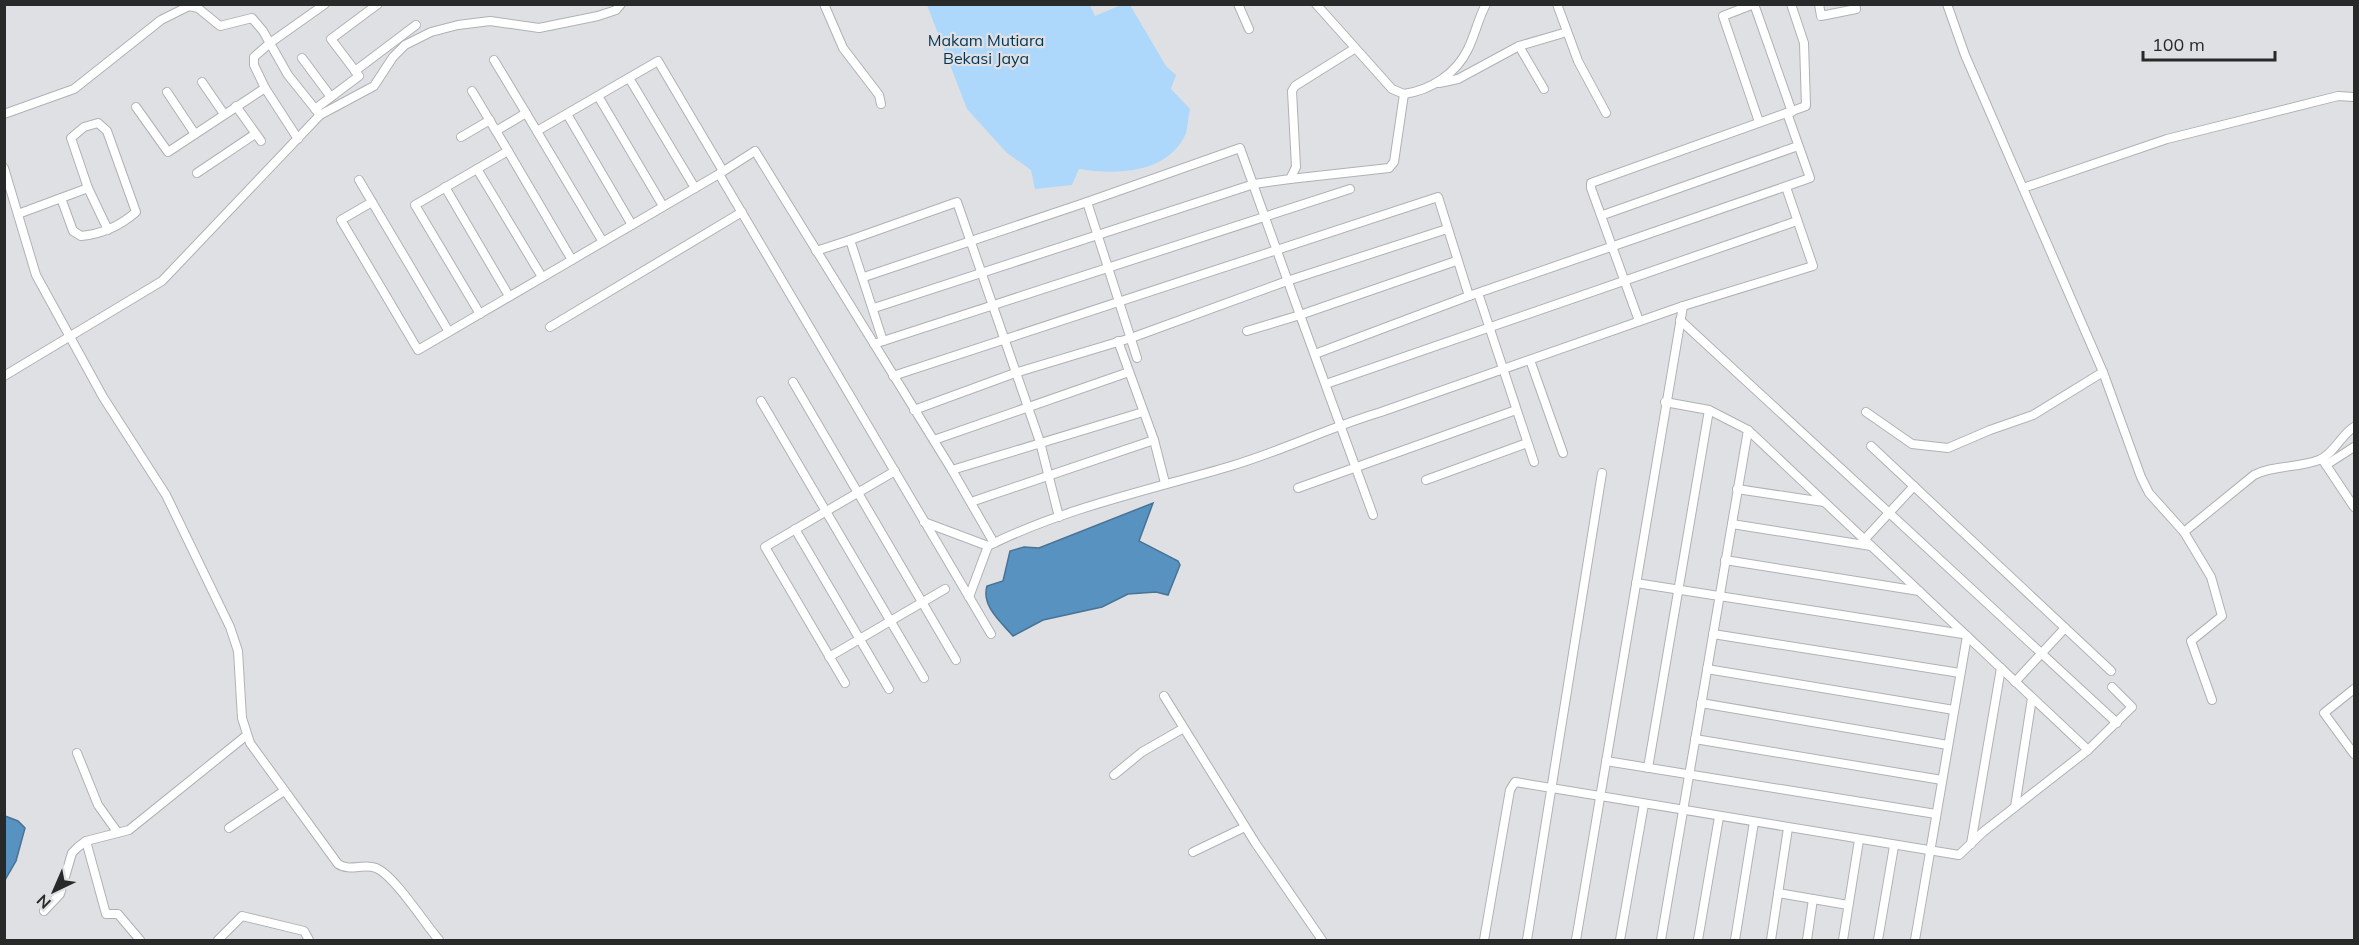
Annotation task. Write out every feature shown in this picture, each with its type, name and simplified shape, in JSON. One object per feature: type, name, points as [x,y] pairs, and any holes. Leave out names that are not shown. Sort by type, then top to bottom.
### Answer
[{"type":"street","points":[[298,140],[265,88],[253,60],[270,43],[325,4]]},
{"type":"street","points":[[4,376],[162,281],[298,140],[331,97],[359,76],[331,39],[378,4]]},
{"type":"street","points":[[318,112],[374,86],[398,51],[431,32],[480,21],[539,28],[598,16],[616,10],[621,4]]},
{"type":"street","points":[[824,4],[843,48],[879,96],[881,104]]},
{"type":"street","points":[[1238,4],[1249,29]]},
{"type":"street","points":[[1316,4],[1392,89],[1404,94],[1458,79],[1519,46],[1567,32]]},
{"type":"street","points":[[1438,84],[1455,69],[1469,48],[1486,4]]},
{"type":"street","points":[[1557,4],[1578,61],[1606,113]]},
{"type":"street","points":[[1315,354],[1469,296],[1810,178],[1754,4],[1724,16],[1758,122]]},
{"type":"street","points":[[1639,321],[1603,215],[1591,188],[1594,180],[1806,106],[1804,43],[1791,4]]},
{"type":"street","points":[[1819,4],[1821,16],[1856,9],[1855,4]]},
{"type":"street","points":[[1947,4],[1965,55],[2103,372],[2133,457],[2149,493],[2184,532],[2211,577],[2223,613],[2221,618],[2191,641],[2212,700]]},
{"type":"street","points":[[4,114],[74,89],[136,38],[175,12],[189,6],[200,8],[220,26],[252,18],[270,43],[288,75],[318,112]]},
{"type":"street","points":[[355,71],[416,25]]},
{"type":"street","points":[[1519,46],[1544,89]]},
{"type":"street","points":[[1290,179],[1296,167],[1293,91],[1295,86],[1354,49]]},
{"type":"street","points":[[302,58],[331,97]]},
{"type":"street","points":[[494,60],[603,242]]},
{"type":"street","points":[[537,131],[658,61],[742,212],[991,634]]},
{"type":"street","points":[[629,78],[694,188]]},
{"type":"street","points":[[202,82],[224,114]]},
{"type":"street","points":[[136,107],[166,152],[265,88]]},
{"type":"street","points":[[472,91],[572,260]]},
{"type":"street","points":[[167,92],[195,134]]},
{"type":"street","points":[[874,308],[1254,184],[1389,168],[1394,162],[1404,94]]},
{"type":"street","points":[[598,96],[663,206]]},
{"type":"street","points":[[2024,188],[2207,128],[2338,96],[2355,97]]},
{"type":"street","points":[[236,106],[261,141]]},
{"type":"street","points":[[496,131],[526,113]]},
{"type":"street","points":[[567,114],[632,225]]},
{"type":"street","points":[[461,137],[489,120]]},
{"type":"street","points":[[62,198],[77,235],[93,235],[108,230],[136,212],[107,131],[98,123],[84,127],[71,138],[88,188],[108,230]]},
{"type":"street","points":[[197,173],[255,134]]},
{"type":"street","points":[[1603,215],[1798,146]]},
{"type":"street","points":[[864,277],[1240,148],[1373,514]]},
{"type":"street","points":[[480,314],[415,205],[508,151]]},
{"type":"street","points":[[372,202],[341,220],[418,350],[755,151],[971,502],[991,544],[969,597]]},
{"type":"street","points":[[4,168],[36,275],[69,339],[165,495],[230,627],[238,651],[242,718],[247,735],[284,791],[338,864],[346,868],[372,867],[380,871],[396,886],[439,940]]},
{"type":"street","points":[[477,168],[542,277]]},
{"type":"street","points":[[359,180],[449,332]]},
{"type":"street","points":[[445,187],[509,296]]},
{"type":"street","points":[[924,522],[991,544],[1059,517],[1165,483],[1232,466],[1340,424],[1639,321],[1813,266],[1786,187]]},
{"type":"street","points":[[18,214],[88,188]]},
{"type":"street","points":[[874,344],[1350,189]]},
{"type":"street","points":[[893,376],[1438,197],[1456,261],[1469,296]]},
{"type":"street","points":[[816,251],[957,202],[1040,442],[1059,517]]},
{"type":"street","points":[[1087,202],[1137,358]]},
{"type":"street","points":[[550,327],[742,212]]},
{"type":"street","points":[[1326,384],[1797,221]]},
{"type":"street","points":[[914,410],[1015,373],[1131,338],[1287,281],[1447,229]]},
{"type":"street","points":[[850,240],[864,277],[883,341]]},
{"type":"street","points":[[1247,331],[1456,261]]},
{"type":"street","points":[[1478,293],[1534,462]]},
{"type":"street","points":[[1576,940],[1683,306]]},
{"type":"street","points":[[1680,320],[2117,723]]},
{"type":"street","points":[[1119,340],[1154,441],[1165,483]]},
{"type":"street","points":[[1530,360],[1563,453]]},
{"type":"street","points":[[934,440],[1129,372]]},
{"type":"street","points":[[1866,412],[1912,444],[1948,448],[2033,415],[2103,372]]},
{"type":"street","points":[[793,382],[956,660]]},
{"type":"street","points":[[761,400],[924,678]]},
{"type":"street","points":[[1665,402],[1709,410],[1748,430],[2088,750]]},
{"type":"street","points":[[1298,488],[1357,469],[1516,410]]},
{"type":"street","points":[[1648,768],[1709,410]]},
{"type":"street","points":[[952,470],[1143,412]]},
{"type":"street","points":[[2324,462],[2355,427]]},
{"type":"street","points":[[1661,940],[1748,430]]},
{"type":"street","points":[[971,502],[1154,441]]},
{"type":"street","points":[[1426,480],[1527,443]]},
{"type":"street","points":[[1871,446],[2111,670]]},
{"type":"street","points":[[2184,532],[2253,475],[2264,470],[2324,462],[2355,447]]},
{"type":"street","points":[[2324,462],[2355,507]]},
{"type":"street","points":[[845,683],[765,547],[895,471]]},
{"type":"street","points":[[1527,940],[1602,474]]},
{"type":"street","points":[[1864,540],[1914,486]]},
{"type":"street","points":[[1737,489],[1824,502]]},
{"type":"street","points":[[1732,524],[1871,546]]},
{"type":"street","points":[[795,529],[889,689]]},
{"type":"street","points":[[1725,560],[1919,591]]},
{"type":"street","points":[[1636,583],[1966,635]]},
{"type":"street","points":[[829,657],[945,589]]},
{"type":"street","points":[[2015,682],[2065,628]]},
{"type":"street","points":[[1713,634],[1960,673]]},
{"type":"street","points":[[1915,940],[1966,635]]},
{"type":"street","points":[[1971,844],[2001,668]]},
{"type":"street","points":[[1707,669],[1954,710]]},
{"type":"street","points":[[1484,940],[1512,785],[1520,783],[1959,855],[2015,807],[2088,750],[2117,723],[2132,705],[2112,687]]},
{"type":"street","points":[[2354,691],[2324,713],[2355,754]]},
{"type":"street","points":[[1164,696],[1182,729],[1296,905],[1322,940]]},
{"type":"street","points":[[2015,807],[2032,698]]},
{"type":"street","points":[[1701,703],[1948,745]]},
{"type":"street","points":[[1114,775],[1142,752],[1182,729]]},
{"type":"street","points":[[44,911],[60,894],[72,853],[86,841],[118,833],[136,825],[247,735]]},
{"type":"street","points":[[1695,739],[1942,780]]},
{"type":"street","points":[[76,753],[98,805],[118,833]]},
{"type":"street","points":[[1606,761],[1936,814]]},
{"type":"street","points":[[229,828],[284,791]]},
{"type":"street","points":[[1620,940],[1644,804]]},
{"type":"street","points":[[1698,940],[1719,817]]},
{"type":"street","points":[[1735,940],[1754,822]]},
{"type":"street","points":[[1193,852],[1245,826]]},
{"type":"street","points":[[1771,940],[1788,828]]},
{"type":"street","points":[[1843,940],[1859,840]]},
{"type":"street","points":[[86,841],[106,914],[118,914],[140,940]]},
{"type":"street","points":[[1878,940],[1894,846]]},
{"type":"street","points":[[1778,893],[1848,905]]},
{"type":"street","points":[[1807,940],[1813,899]]},
{"type":"street","points":[[218,940],[242,916],[304,931],[309,940]]},
{"type":"green space","name":"Makam Mutiara Bekasi Jaya","points":[[927,5],[1090,5],[1095,16],[1121,5],[1130,5],[1166,66],[1176,75],[1171,89],[1190,109],[1186,133],[1178,147],[1167,157],[1154,164],[1140,169],[1109,172],[1079,169],[1072,185],[1035,189],[1031,170],[1006,152],[967,109]]},
{"type":"shaded area","points":[[1153,503],[1139,541],[1178,561],[1180,565],[1168,595],[1156,592],[1128,594],[1102,607],[1043,620],[1013,636],[989,607],[987,586],[1003,581],[1010,551],[1024,547],[1039,548]]},
{"type":"shaded area","points":[[5,816],[18,821],[25,828],[16,861],[5,880]]}]
